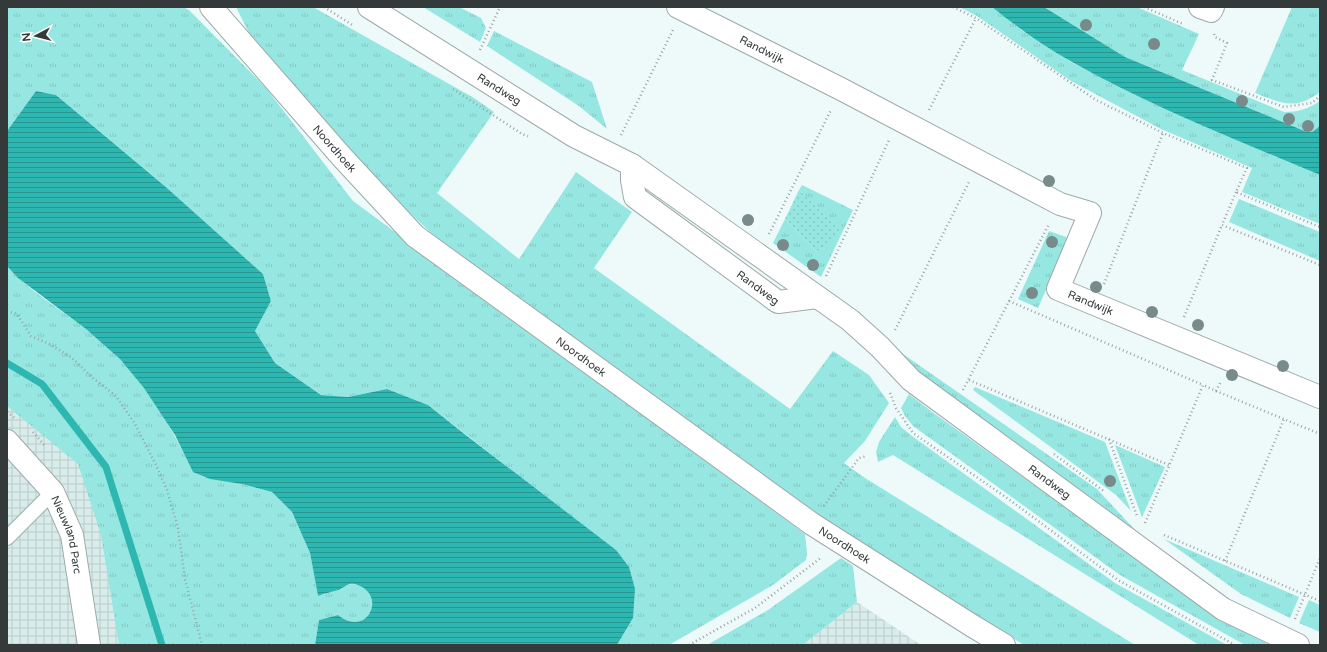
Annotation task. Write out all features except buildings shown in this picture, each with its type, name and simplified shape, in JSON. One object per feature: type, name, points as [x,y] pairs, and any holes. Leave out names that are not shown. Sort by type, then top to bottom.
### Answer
[{"type":"street","name":"Noordhoek","points":[[210,7],[341,156],[416,236],[812,524],[1004,645]]},
{"type":"street","name":"Randweg","points":[[369,7],[574,136],[632,165],[632,180],[635,197],[778,302],[820,288],[911,380],[1223,609],[1291,642]]},
{"type":"street","name":"Randwijk","points":[[681,8],[841,89],[918,131],[1060,204],[1090,213],[1058,289],[1320,396]]},
{"type":"street","name":"Nieuwland Parc","points":[[7,441],[52,492],[72,534],[89,645]]},
{"type":"lane","points":[[7,538],[52,492]]},
{"type":"path","points":[[480,50],[500,7]]},
{"type":"path","points":[[953,7],[976,18],[1096,100],[1163,133],[1247,168],[1176,337]]},
{"type":"path","points":[[1144,7],[1187,25]]},
{"type":"path","points":[[621,136],[681,8]]},
{"type":"path","points":[[1208,8],[1215,38]]},
{"type":"path","points":[[918,131],[976,18]]},
{"type":"path","points":[[1208,34],[1227,43],[1212,80],[1284,107],[1312,103],[1320,96]]},
{"type":"path","points":[[766,241],[841,89]]},
{"type":"path","points":[[820,288],[898,120]]},
{"type":"path","points":[[1096,304],[1163,133]]},
{"type":"path","points":[[894,332],[980,162]]},
{"type":"path","points":[[1236,192],[1320,227]]},
{"type":"path","points":[[963,390],[1060,204]]},
{"type":"path","points":[[1222,225],[1320,265]]},
{"type":"path","points":[[1009,301],[1216,391],[1320,434]]},
{"type":"path","points":[[7,311],[17,314],[31,336],[49,344],[71,357],[93,378],[116,396],[135,424],[167,490],[178,528],[185,579],[202,645]]},
{"type":"path","points":[[1216,391],[1230,359]]},
{"type":"path","points":[[969,380],[1169,465]]},
{"type":"path","points":[[1142,529],[1203,385]]},
{"type":"path","points":[[1225,561],[1284,419]]},
{"type":"path","points":[[1109,439],[1139,522]]},
{"type":"path","points":[[812,524],[859,458],[867,456]]},
{"type":"path","points":[[966,470],[1007,498],[1118,580],[1235,645]]},
{"type":"path","points":[[1160,534],[1320,601]]},
{"type":"path","points":[[689,645],[756,608],[822,556],[836,540]]},
{"type":"path","points":[[1291,642],[1305,594],[1320,558]]},
{"type":"shaded area","points":[[992,7],[1044,7],[1125,57],[1307,132],[1312,132],[1320,126],[1320,175],[1194,122],[1102,78],[1061,56]]},
{"type":"shaded area","points":[[36,91],[56,95],[167,188],[263,274],[271,301],[255,331],[275,363],[321,395],[348,397],[387,389],[428,405],[616,550],[629,567],[635,589],[633,618],[617,645],[315,645],[319,620],[338,615],[348,621],[356,622],[363,620],[368,616],[371,611],[372,604],[368,592],[356,584],[352,584],[339,590],[318,596],[310,553],[292,512],[272,492],[242,484],[210,479],[193,472],[175,435],[144,388],[120,359],[86,329],[18,278],[7,266],[7,131]]},
{"type":"shaded area","points":[[7,402],[84,459],[108,530],[124,645],[7,645]]},
{"type":"shaded area","points":[[857,602],[921,645],[803,645]]},
{"type":"green space","points":[[7,7],[183,7],[189,10],[266,88],[353,201],[805,534],[807,553],[806,560],[773,585],[669,645],[617,645],[633,618],[515,473],[428,405],[387,389],[348,397],[321,395],[275,363],[255,331],[271,301],[263,274],[167,188],[56,95],[36,91],[7,131]]},
{"type":"green space","points":[[236,7],[313,7],[474,98],[494,112],[437,193],[519,259],[576,172],[632,212],[594,268],[790,409],[833,351],[869,375],[889,403],[865,441],[844,463],[865,478],[1135,645],[1024,645],[727,459],[488,286],[369,175],[254,43]]},
{"type":"green space","points":[[423,7],[459,7],[481,18],[486,28],[480,42]]},
{"type":"green space","points":[[959,7],[992,7],[1023,31],[1071,62],[1131,92],[1320,175],[1320,224],[1242,192],[1252,168],[1161,129],[1071,81],[977,16]]},
{"type":"green space","points":[[1044,7],[1137,7],[1199,34],[1182,70],[1284,112],[1303,110],[1320,101],[1320,126],[1312,132],[1307,132],[1125,57]]},
{"type":"green space","points":[[1292,7],[1320,7],[1320,92],[1303,102],[1288,103],[1273,100],[1255,93]]},
{"type":"green space","points":[[494,31],[592,82],[607,129],[579,106],[487,46]]},
{"type":"green space","points":[[802,185],[853,210],[821,277],[773,243],[785,219],[817,252],[840,232],[799,190]]},
{"type":"green space","points":[[799,190],[841,232],[817,252],[785,219]]},
{"type":"green space","points":[[1239,199],[1320,232],[1320,261],[1229,222]]},
{"type":"green space","points":[[1049,231],[1069,238],[1038,308],[1018,299]]},
{"type":"green space","points":[[7,266],[25,283],[103,343],[131,371],[142,384],[161,412],[193,471],[272,492],[292,512],[310,553],[318,596],[339,590],[351,584],[363,587],[369,592],[372,599],[370,614],[365,619],[358,622],[349,621],[338,615],[319,620],[315,645],[119,645],[101,535],[78,464],[7,406]]},
{"type":"green space","points":[[890,345],[1097,489],[1137,532],[921,376]]},
{"type":"green space","points":[[975,387],[1105,442],[1131,511],[1116,495],[973,390]]},
{"type":"green space","points":[[909,394],[1161,576],[1236,627],[1270,645],[1245,645],[1120,575],[913,426],[901,408]]},
{"type":"green space","points":[[895,417],[901,427],[912,436],[1115,583],[1227,645],[1199,645],[893,455],[878,462],[876,452],[879,442]]},
{"type":"green space","points":[[1115,445],[1165,467],[1142,517]]},
{"type":"green space","points":[[1164,539],[1299,597],[1290,618],[1241,594]]},
{"type":"green space","points":[[841,558],[853,566],[857,602],[803,645],[707,645],[768,610]]},
{"type":"green space","points":[[1309,600],[1320,605],[1320,632],[1299,623]]},
{"type":"waterway","points":[[7,363],[42,384],[106,467],[162,645]]}]
